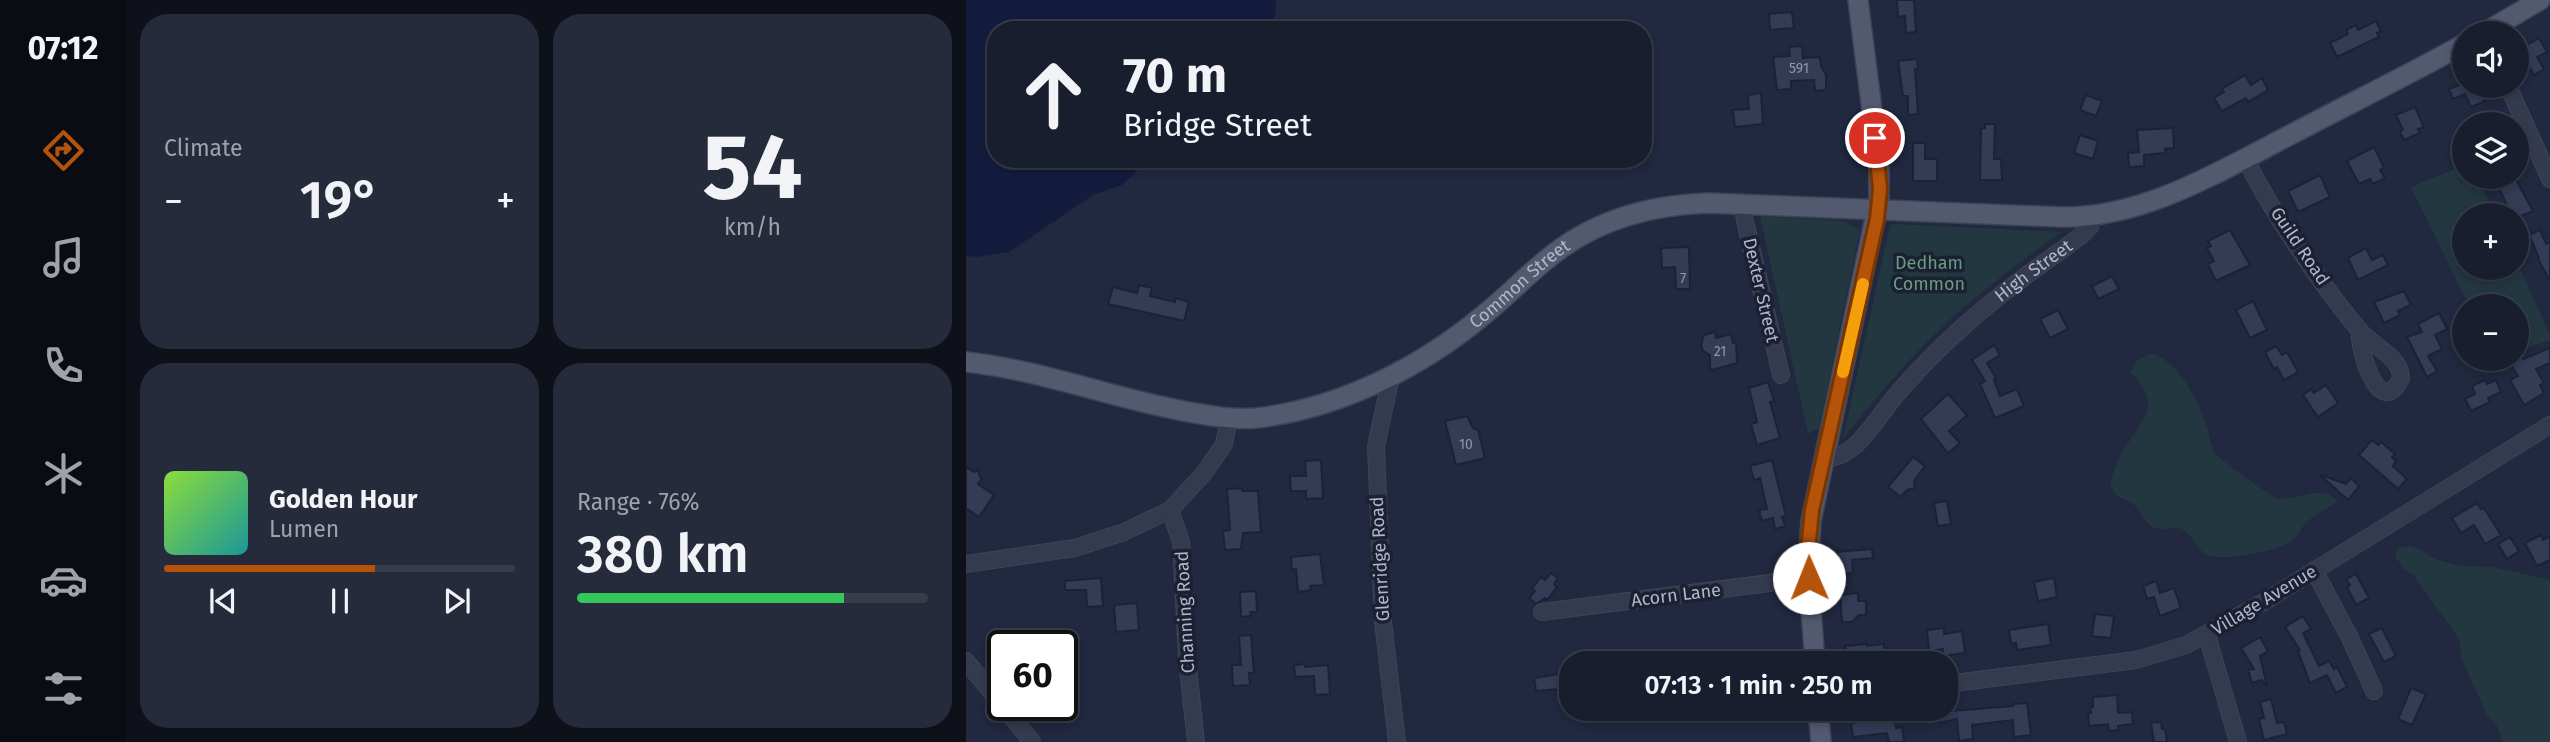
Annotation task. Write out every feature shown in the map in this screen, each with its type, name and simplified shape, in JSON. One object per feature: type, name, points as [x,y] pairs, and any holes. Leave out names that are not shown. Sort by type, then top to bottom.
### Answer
[{"type":"main road","points":[[1814,651],[1809,532],[1878,210],[1879,166],[1858,0]]},
{"type":"main road","points":[[2504,21],[2540,0]]},
{"type":"main road","points":[[2092,216],[2127,209],[2172,194],[2452,50]]},
{"type":"main road","name":"Common Street","points":[[966,362],[1035,373],[1124,399],[1229,419],[1255,418],[1288,413],[1332,400],[1391,377],[1486,314],[1548,258],[1591,230],[1623,216],[1657,207],[1743,204],[2062,218],[2092,216]]},
{"type":"main road","points":[[1819,721],[1821,742]]},
{"type":"street","points":[[2513,98],[2550,179]]},
{"type":"street","name":"Guild Road","points":[[2245,158],[2308,260],[2360,331]]},
{"type":"street","name":"Dexter Street","points":[[1743,204],[1780,375]]},
{"type":"street","name":"High Street","points":[[1824,457],[1839,457],[1852,450],[1898,392],[1937,351],[2002,294],[2083,234],[2090,227],[2092,216]]},
{"type":"street","name":"Glenridge Road","points":[[1391,377],[1376,446],[1383,622],[1397,742]]},
{"type":"street","points":[[966,564],[1075,548],[1124,532],[1170,510],[1205,472],[1224,444],[1229,419]]},
{"type":"street","name":"Village Avenue","points":[[1958,682],[2136,660],[2178,649],[2207,635],[2550,425]]},
{"type":"street","name":"Channing Road","points":[[1170,510],[1181,542],[1187,659],[1196,742]]},
{"type":"street","points":[[2314,570],[2375,691]]},
{"type":"street","name":"Acorn Lane","points":[[1542,611],[1809,578]]},
{"type":"street","points":[[2207,635],[2238,742]]},
{"type":"street","points":[[966,661],[1032,742]]},
{"type":"green space","points":[[2452,170],[2452,189],[2483,189],[2489,203],[2452,203],[2452,271],[2411,187]]},
{"type":"green space","name":"Dedham Common","points":[[1760,216],[1842,221],[1860,230],[1819,428],[1808,434]]},
{"type":"green space","name":"Dedham Common","points":[[1892,225],[2061,232],[1951,319],[1900,371],[1843,438],[1889,230]]},
{"type":"green space","points":[[2456,280],[2525,280],[2550,340],[2529,347],[2529,294],[2463,294]]},
{"type":"green space","points":[[2152,353],[2171,365],[2186,382],[2202,414],[2214,451],[2227,463],[2277,498],[2323,493],[2338,501],[2310,519],[2296,537],[2287,543],[2241,556],[2210,556],[2202,552],[2184,530],[2153,527],[2132,503],[2118,497],[2110,485],[2120,456],[2143,421],[2148,406],[2145,391],[2131,372],[2136,361]]},
{"type":"green space","points":[[2410,546],[2435,559],[2460,566],[2493,567],[2550,580],[2550,742],[2503,742],[2497,726],[2486,713],[2462,660],[2459,639],[2414,576],[2404,569],[2395,556],[2398,548]]},
{"type":"water","points":[[966,0],[1276,0],[1275,16],[1272,21],[987,21],[987,168],[1140,168],[1122,185],[1093,195],[1009,252],[966,256]]},
{"type":"building","points":[[1897,0],[1914,0],[1916,32],[1906,33],[1905,16],[1898,17]]},
{"type":"building","points":[[1792,12],[1794,28],[1770,30],[1769,14]]},
{"type":"building","points":[[2376,21],[2381,31],[2377,33],[2379,37],[2337,57],[2330,43],[2348,34],[2346,30],[2356,25],[2358,30]]},
{"type":"building","points":[[2539,38],[2547,52],[2537,57],[2544,69],[2534,75],[2529,66],[2529,44]]},
{"type":"building","points":[[1802,46],[1803,58],[1820,57],[1826,75],[1826,90],[1815,91],[1814,80],[1791,81],[1791,89],[1777,90],[1773,57],[1790,56],[1789,47]]},
{"type":"building","points":[[1917,59],[1918,69],[1915,69],[1918,114],[1908,115],[1908,96],[1903,96],[1898,61]]},
{"type":"building","points":[[2245,75],[2251,85],[2262,78],[2268,90],[2248,102],[2246,98],[2222,111],[2214,98],[2224,92],[2222,89]]},
{"type":"building","points":[[1761,93],[1763,124],[1735,127],[1733,110],[1749,109],[1748,95]]},
{"type":"building","points":[[2086,95],[2102,101],[2096,116],[2080,110]]},
{"type":"building","points":[[2467,98],[2484,98],[2485,101],[2471,107]]},
{"type":"building","points":[[2415,107],[2424,127],[2418,129],[2420,133],[2404,140],[2396,115]]},
{"type":"building","points":[[1985,124],[1995,124],[1994,159],[2001,159],[2002,180],[1980,180],[1981,128],[1985,128]]},
{"type":"building","points":[[2173,128],[2174,148],[2165,149],[2165,153],[2144,155],[2144,166],[2129,167],[2128,153],[2139,152],[2137,130]]},
{"type":"building","points":[[2080,135],[2098,141],[2093,159],[2074,153]]},
{"type":"building","points":[[1913,143],[1925,143],[1925,159],[1937,159],[1937,181],[1913,181]]},
{"type":"building","points":[[2374,147],[2384,168],[2380,170],[2385,178],[2373,184],[2370,179],[2359,184],[2347,161]]},
{"type":"building","points":[[2320,175],[2330,197],[2298,212],[2288,191]]},
{"type":"building","points":[[2500,189],[2521,189],[2529,203],[2506,203]]},
{"type":"building","points":[[2230,230],[2250,265],[2216,281],[2208,264],[2214,261],[2207,248],[2211,246],[2208,241]]},
{"type":"building","points":[[2540,230],[2546,244],[2550,242],[2550,281],[2538,259],[2529,235]]},
{"type":"building","points":[[1689,247],[1690,289],[1676,289],[1675,267],[1662,268],[1661,248]]},
{"type":"building","points":[[2366,248],[2372,260],[2383,255],[2388,265],[2358,280],[2348,258]]},
{"type":"building","points":[[2112,276],[2119,289],[2098,299],[2092,286]]},
{"type":"building","points":[[1139,285],[1152,288],[1150,296],[1175,302],[1176,298],[1189,302],[1184,321],[1108,304],[1113,287],[1137,293]]},
{"type":"building","points":[[2404,291],[2411,305],[2398,311],[2400,315],[2384,323],[2374,302]]},
{"type":"building","points":[[2253,301],[2267,330],[2250,338],[2236,310]]},
{"type":"building","points":[[2058,310],[2068,329],[2050,338],[2040,319]]},
{"type":"building","points":[[2439,313],[2447,329],[2435,335],[2442,349],[2428,356],[2437,371],[2427,377],[2407,337],[2422,332],[2418,324]]},
{"type":"building","points":[[1715,332],[1716,338],[1731,334],[1733,343],[1736,342],[1737,363],[1712,370],[1710,355],[1703,351],[1701,345],[1704,335]]},
{"type":"building","points":[[1994,345],[2000,355],[1987,363],[1996,378],[1994,380],[2000,396],[2017,389],[2024,406],[1995,418],[1980,384],[1985,381],[1972,360]]},
{"type":"building","points":[[2276,346],[2282,355],[2287,352],[2298,372],[2284,380],[2265,352]]},
{"type":"building","points":[[2550,348],[2550,363],[2536,369],[2544,383],[2540,385],[2544,393],[2524,405],[2510,380],[2518,376],[2515,371],[2529,371],[2529,357]]},
{"type":"building","points":[[2485,380],[2487,384],[2496,380],[2501,392],[2488,398],[2490,402],[2471,411],[2465,399],[2475,394],[2472,386]]},
{"type":"building","points":[[1768,382],[1774,401],[1770,402],[1780,438],[1757,445],[1751,424],[1757,422],[1749,388]]},
{"type":"building","points":[[2326,385],[2338,403],[2318,417],[2303,395],[2311,389],[2314,393]]},
{"type":"building","points":[[1948,394],[1967,415],[1949,431],[1960,443],[1948,453],[1921,419]]},
{"type":"building","points":[[1467,416],[1473,428],[1478,430],[1485,458],[1456,465],[1445,421]]},
{"type":"building","points":[[2372,440],[2378,445],[2381,442],[2395,454],[2392,457],[2396,461],[2393,466],[2407,479],[2398,489],[2359,455]]},
{"type":"building","points":[[1913,457],[1925,466],[1914,481],[1915,488],[1907,490],[1901,497],[1888,487]]},
{"type":"building","points":[[1321,460],[1323,498],[1306,499],[1306,491],[1291,491],[1290,476],[1306,476],[1305,461]]},
{"type":"building","points":[[1772,460],[1786,516],[1782,517],[1785,526],[1775,529],[1773,518],[1762,521],[1759,510],[1767,509],[1760,478],[1754,480],[1750,466]]},
{"type":"building","points":[[966,467],[974,472],[979,470],[982,478],[978,484],[994,495],[979,517],[966,508]]},
{"type":"building","points":[[2319,474],[2346,484],[2351,478],[2359,486],[2348,500]]},
{"type":"building","points":[[1242,488],[1242,491],[1258,491],[1261,532],[1243,533],[1241,549],[1225,550],[1223,531],[1230,530],[1227,489]]},
{"type":"building","points":[[1947,501],[1951,524],[1938,526],[1934,503]]},
{"type":"building","points":[[2477,503],[2481,509],[2484,508],[2501,535],[2485,544],[2474,525],[2461,533],[2452,518]]},
{"type":"building","points":[[2541,535],[2543,540],[2550,536],[2550,560],[2537,566],[2525,543]]},
{"type":"building","points":[[2510,537],[2519,551],[2507,559],[2498,544]]},
{"type":"building","points":[[1872,549],[1873,558],[1852,560],[1853,573],[1840,574],[1836,552]]},
{"type":"building","points":[[1320,554],[1324,585],[1310,586],[1311,590],[1298,592],[1296,569],[1292,570],[1291,557]]},
{"type":"building","points":[[1551,573],[1558,578],[1554,584],[1557,587],[1547,600],[1545,598],[1536,604],[1529,598],[1535,591],[1532,589],[1541,577],[1545,580]]},
{"type":"building","points":[[2356,574],[2369,598],[2356,605],[2346,579]]},
{"type":"building","points":[[1101,578],[1103,606],[1087,607],[1086,590],[1065,590],[1065,581]]},
{"type":"building","points":[[2054,578],[2057,597],[2038,601],[2034,582]]},
{"type":"building","points":[[2156,581],[2160,593],[2174,588],[2181,608],[2160,616],[2154,597],[2147,599],[2143,586]]},
{"type":"building","points":[[1256,591],[1257,612],[1241,617],[1240,592]]},
{"type":"building","points":[[1858,593],[1858,601],[1866,601],[1866,615],[1859,615],[1852,622],[1842,622],[1840,595]]},
{"type":"building","points":[[1137,603],[1139,630],[1116,632],[1114,605]]},
{"type":"building","points":[[2095,614],[2114,616],[2111,638],[2092,636]]},
{"type":"building","points":[[2303,616],[2311,629],[2303,633],[2319,666],[2329,661],[2334,669],[2337,667],[2347,687],[2336,693],[2327,675],[2310,683],[2298,651],[2300,650],[2285,627]]},
{"type":"building","points":[[2048,624],[2051,645],[2017,650],[2016,643],[2011,644],[2009,630]]},
{"type":"building","points":[[1944,628],[1944,634],[1962,631],[1965,653],[1958,654],[1958,651],[1943,649],[1929,651],[1927,630]]},
{"type":"building","points":[[2382,628],[2396,656],[2384,662],[2369,634]]},
{"type":"building","points":[[1251,635],[1254,673],[1249,673],[1250,685],[1233,686],[1232,665],[1241,665],[1239,636]]},
{"type":"building","points":[[2260,637],[2268,651],[2260,656],[2267,686],[2262,680],[2252,683],[2248,670],[2254,669],[2241,648]]},
{"type":"building","points":[[1884,644],[1884,651],[1846,651],[1845,646]]},
{"type":"building","points":[[1305,664],[1305,667],[1328,665],[1330,694],[1315,695],[1314,676],[1295,677],[1294,665]]},
{"type":"building","points":[[1559,674],[1559,689],[1536,691],[1534,678]]},
{"type":"building","points":[[2411,688],[2426,694],[2412,725],[2398,719]]},
{"type":"building","points":[[2117,695],[2118,713],[2132,712],[2133,724],[2118,726],[2118,730],[2109,731],[2108,724],[2089,726],[2088,713],[2091,713],[2090,707],[2093,707],[2093,697]]},
{"type":"building","points":[[2271,699],[2277,723],[2284,722],[2287,734],[2264,740],[2259,719],[2264,718],[2260,702]]},
{"type":"building","points":[[2027,703],[2031,735],[2014,737],[2013,720],[1972,725],[1973,739],[1959,741],[1958,711]]},
{"type":"building","points":[[1895,721],[1896,728],[1902,727],[1904,742],[1889,742],[1887,733],[1853,737],[1851,723]]},
{"type":"building","points":[[2161,722],[2167,742],[2154,742],[2151,723]]},
{"type":"slow traffic","points":[[1843,372],[1863,284]]},
{"type":"route","points":[[1809,578],[1808,550],[1812,510],[1877,219],[1880,189],[1875,138]]}]
